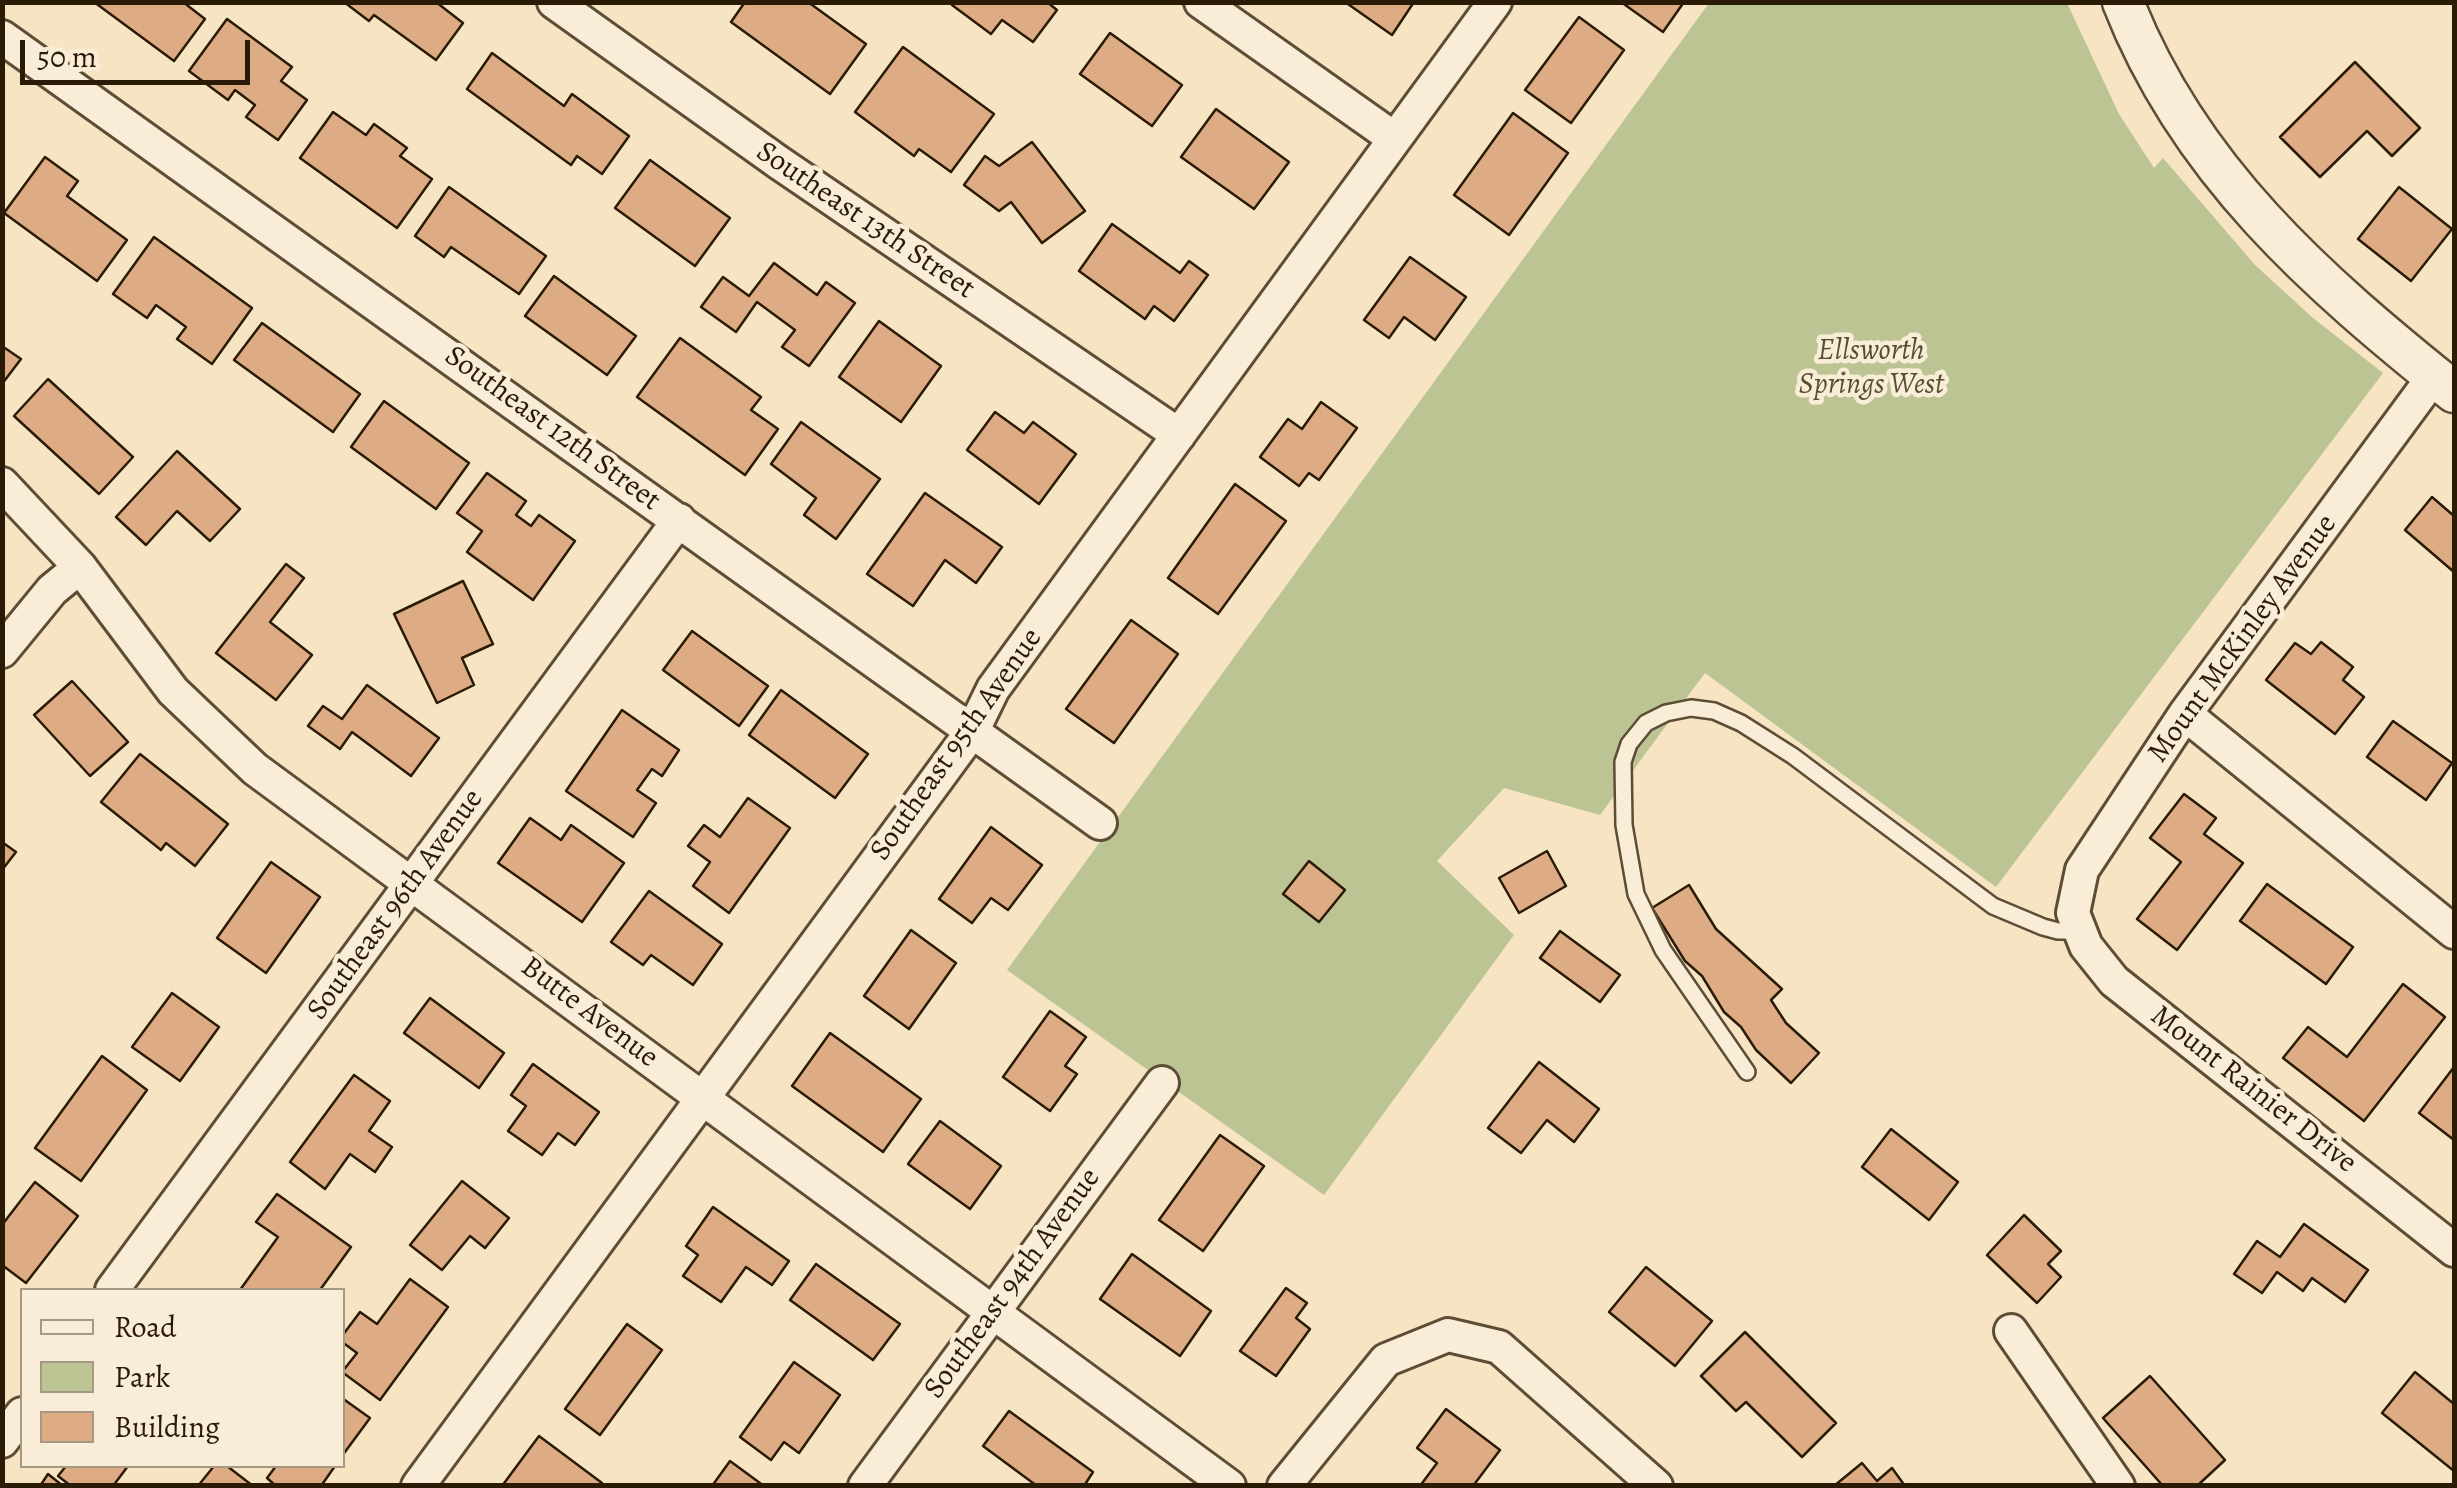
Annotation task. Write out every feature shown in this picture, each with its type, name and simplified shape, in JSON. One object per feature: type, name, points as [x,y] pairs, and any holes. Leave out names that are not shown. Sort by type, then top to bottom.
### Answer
[{"type":"street","name":"Southeast 13th Street","points":[[554,2],[778,162],[1179,436]]},
{"type":"street","points":[[1201,2],[1395,139]]},
{"type":"street","name":"Southeast 95th Avenue","points":[[418,1486],[973,730],[994,688],[1494,2]]},
{"type":"street","points":[[2123,2],[2155,72],[2227,181],[2329,290],[2444,384]]},
{"type":"street","name":"Southeast 12th Street","points":[[2,36],[1100,823]]},
{"type":"street","name":"Mount McKinley Avenue","points":[[2076,922],[2082,870],[2186,714],[2444,384]]},
{"type":"street","name":"Butte Avenue","points":[[2,484],[80,567],[173,691],[256,768],[1229,1486]]},
{"type":"street","name":"Southeast 96th Avenue","points":[[113,1288],[679,520]]},
{"type":"street","points":[[2,651],[52,590],[80,567]]},
{"type":"street","points":[[2186,714],[2454,932]]},
{"type":"street","name":"Mount Rainier Drive","points":[[2076,922],[2086,946],[2114,981],[2454,1250]]},
{"type":"street","name":"Southeast 94th Avenue","points":[[865,1486],[1162,1083]]},
{"type":"street","points":[[2011,1332],[2118,1486]]},
{"type":"street","points":[[1284,1486],[1386,1360],[1448,1334],[1499,1347],[1656,1486]]},
{"type":"street","points":[[2,1441],[20,1417]]},
{"type":"lane","points":[[1747,1072],[1663,950],[1636,894],[1624,825],[1623,762],[1629,744],[1646,724],[1666,713],[1691,708],[1714,711],[1742,724],[1793,756],[1993,906],[2058,932],[2076,922]]},
{"type":"green space","name":"Ellsworth Springs West","points":[[1709,3],[2067,3],[2119,114],[2154,168],[2163,158],[2255,265],[2313,318],[2383,373],[1996,887],[1705,673],[1600,815],[1504,788],[1437,861],[1514,935],[1324,1195],[1007,970]]},
{"type":"building","points":[[94,2],[183,2],[205,19],[174,61]]},
{"type":"building","points":[[344,2],[436,2],[463,23],[436,60],[374,15],[369,21]]},
{"type":"building","points":[[745,2],[808,2],[866,44],[830,94],[731,22]]},
{"type":"building","points":[[1047,2],[1057,10],[1033,42],[1002,20],[991,34],[952,5]]},
{"type":"building","points":[[1345,2],[1414,2],[1392,35]]},
{"type":"building","points":[[1621,2],[1684,2],[1663,32]]},
{"type":"building","points":[[1579,17],[1624,50],[1571,123],[1525,90]]},
{"type":"building","points":[[227,19],[292,67],[281,81],[307,100],[278,140],[246,117],[255,105],[235,90],[228,100],[189,71]]},
{"type":"building","points":[[1110,33],[1182,85],[1152,126],[1080,74]]},
{"type":"building","points":[[903,47],[994,114],[951,172],[919,149],[914,156],[855,112]]},
{"type":"building","points":[[492,53],[564,106],[572,94],[629,136],[602,174],[577,156],[571,165],[467,89]]},
{"type":"building","points":[[2355,62],[2420,128],[2392,156],[2367,131],[2320,177],[2280,137]]},
{"type":"building","points":[[1216,109],[1289,162],[1254,209],[1181,157]]},
{"type":"building","points":[[333,112],[366,135],[374,124],[407,148],[400,156],[432,179],[397,228],[300,158]]},
{"type":"building","points":[[1513,113],[1568,153],[1509,235],[1454,195]]},
{"type":"building","points":[[1032,142],[1085,211],[1042,243],[1011,202],[999,211],[964,185],[985,156],[999,166]]},
{"type":"building","points":[[45,157],[78,181],[67,196],[127,240],[97,281],[4,213]]},
{"type":"building","points":[[650,160],[730,218],[695,266],[615,208]]},
{"type":"building","points":[[449,187],[546,256],[519,294],[451,247],[444,257],[415,236]]},
{"type":"building","points":[[2399,187],[2452,229],[2411,281],[2358,239]]},
{"type":"building","points":[[1112,224],[1180,273],[1189,261],[1208,275],[1174,321],[1154,306],[1145,319],[1079,271]]},
{"type":"building","points":[[154,237],[252,308],[212,364],[177,339],[186,327],[156,305],[147,318],[113,294]]},
{"type":"building","points":[[1410,257],[1466,297],[1435,340],[1404,317],[1389,338],[1364,320]]},
{"type":"building","points":[[774,263],[817,295],[826,282],[855,303],[809,366],[782,347],[795,330],[757,302],[736,332],[701,307],[723,277],[749,296]]},
{"type":"building","points":[[554,276],[636,336],[607,375],[525,316]]},
{"type":"building","points":[[879,321],[941,366],[901,422],[839,377]]},
{"type":"building","points":[[262,323],[360,394],[333,432],[234,360]]},
{"type":"building","points":[[680,338],[761,397],[751,410],[778,429],[745,475],[637,397]]},
{"type":"building","points":[[2,346],[21,359],[2,384]]},
{"type":"building","points":[[48,379],[133,457],[99,494],[14,416]]},
{"type":"building","points":[[384,401],[469,463],[436,509],[351,447]]},
{"type":"building","points":[[1321,402],[1357,428],[1319,480],[1309,473],[1299,486],[1260,457],[1288,419],[1302,429]]},
{"type":"building","points":[[995,412],[1024,433],[1033,422],[1076,454],[1039,504],[967,450]]},
{"type":"building","points":[[801,422],[880,479],[836,539],[804,515],[816,498],[771,464]]},
{"type":"building","points":[[177,451],[240,509],[210,541],[177,511],[146,545],[116,517]]},
{"type":"building","points":[[487,473],[526,501],[516,515],[531,526],[539,515],[575,541],[533,600],[467,552],[482,531],[457,513]]},
{"type":"building","points":[[1235,484],[1286,521],[1218,614],[1168,578]]},
{"type":"building","points":[[925,493],[1002,547],[976,583],[945,560],[913,606],[867,574]]},
{"type":"building","points":[[2432,497],[2454,516],[2454,572],[2405,530]]},
{"type":"building","points":[[286,564],[304,578],[270,622],[312,655],[276,700],[216,653]]},
{"type":"building","points":[[463,581],[493,644],[462,658],[474,685],[437,703],[394,614]]},
{"type":"building","points":[[1131,620],[1178,654],[1114,743],[1066,709]]},
{"type":"building","points":[[692,631],[768,686],[739,726],[663,670]]},
{"type":"building","points":[[2321,642],[2353,667],[2343,680],[2364,697],[2335,734],[2266,680],[2295,643],[2311,654]]},
{"type":"building","points":[[72,681],[128,742],[90,776],[34,715]]},
{"type":"building","points":[[367,685],[439,738],[411,776],[352,732],[340,749],[308,726],[323,706],[342,719]]},
{"type":"building","points":[[781,690],[868,754],[835,798],[749,735]]},
{"type":"building","points":[[622,710],[679,750],[662,776],[652,769],[637,790],[656,803],[633,837],[566,791]]},
{"type":"building","points":[[2393,721],[2452,763],[2426,800],[2367,757]]},
{"type":"building","points":[[140,754],[228,824],[195,866],[166,843],[161,850],[101,802]]},
{"type":"building","points":[[2184,794],[2216,818],[2204,834],[2243,863],[2177,950],[2137,919],[2181,862],[2150,838]]},
{"type":"building","points":[[748,798],[790,828],[729,913],[693,886],[710,862],[688,846],[704,825],[720,837]]},
{"type":"building","points":[[530,818],[561,840],[571,825],[624,863],[582,922],[498,863]]},
{"type":"building","points":[[991,827],[1042,865],[1008,910],[991,898],[972,923],[939,899]]},
{"type":"building","points":[[2,842],[16,852],[2,870]]},
{"type":"building","points":[[1547,851],[1566,886],[1519,913],[1499,878]]},
{"type":"building","points":[[1309,861],[1345,890],[1319,922],[1283,894]]},
{"type":"building","points":[[271,862],[320,897],[266,973],[217,938]]},
{"type":"building","points":[[2267,884],[2353,947],[2326,984],[2240,921]]},
{"type":"building","points":[[1689,885],[1716,929],[1782,989],[1771,1000],[1786,1023],[1819,1053],[1791,1083],[1724,1012],[1702,976],[1685,961],[1652,908]]},
{"type":"building","points":[[649,891],[722,944],[693,985],[651,955],[643,965],[611,942]]},
{"type":"building","points":[[911,930],[956,963],[909,1029],[864,996]]},
{"type":"building","points":[[1560,931],[1620,975],[1600,1002],[1540,958]]},
{"type":"building","points":[[2403,984],[2445,1017],[2364,1121],[2283,1058],[2308,1027],[2347,1057]]},
{"type":"building","points":[[172,993],[219,1027],[180,1081],[132,1047]]},
{"type":"building","points":[[430,998],[504,1053],[479,1088],[404,1033]]},
{"type":"building","points":[[1050,1011],[1086,1037],[1065,1066],[1077,1074],[1050,1111],[1003,1077]]},
{"type":"building","points":[[830,1033],[921,1099],[883,1152],[792,1086]]},
{"type":"building","points":[[102,1056],[147,1090],[81,1181],[35,1148]]},
{"type":"building","points":[[1539,1062],[1599,1109],[1574,1142],[1547,1120],[1521,1153],[1488,1128]]},
{"type":"building","points":[[533,1064],[599,1112],[575,1145],[558,1133],[542,1155],[508,1131],[526,1106],[511,1095]]},
{"type":"building","points":[[2454,1067],[2454,1140],[2419,1113]]},
{"type":"building","points":[[354,1075],[390,1101],[369,1131],[392,1147],[375,1172],[350,1154],[325,1189],[290,1162]]},
{"type":"building","points":[[940,1121],[1001,1166],[970,1209],[908,1164]]},
{"type":"building","points":[[1891,1129],[1958,1182],[1929,1220],[1862,1167]]},
{"type":"building","points":[[1220,1135],[1264,1166],[1203,1251],[1159,1220]]},
{"type":"building","points":[[462,1181],[509,1218],[485,1248],[470,1236],[442,1270],[410,1245]]},
{"type":"building","points":[[35,1182],[78,1216],[26,1283],[2,1265],[2,1225]]},
{"type":"building","points":[[277,1194],[351,1247],[321,1288],[241,1288],[278,1237],[256,1222]]},
{"type":"building","points":[[713,1207],[789,1261],[772,1285],[746,1267],[721,1302],[683,1276],[698,1255],[686,1246]]},
{"type":"building","points":[[2024,1215],[2061,1251],[2048,1264],[2061,1277],[2037,1303],[1987,1255]]},
{"type":"building","points":[[2304,1224],[2368,1270],[2345,1302],[2312,1278],[2303,1291],[2277,1272],[2262,1293],[2234,1274],[2257,1241],[2280,1257]]},
{"type":"building","points":[[1132,1254],[1211,1311],[1180,1356],[1100,1299]]},
{"type":"building","points":[[816,1264],[900,1324],[873,1360],[790,1300]]},
{"type":"building","points":[[1646,1267],[1712,1321],[1675,1366],[1609,1312]]},
{"type":"building","points":[[410,1279],[448,1307],[380,1400],[345,1374],[357,1353],[345,1344],[345,1332],[360,1312],[377,1324]]},
{"type":"building","points":[[1286,1288],[1307,1303],[1296,1318],[1310,1329],[1276,1376],[1240,1351]]},
{"type":"building","points":[[627,1324],[662,1350],[600,1435],[565,1409]]},
{"type":"building","points":[[1745,1332],[1836,1423],[1802,1457],[1746,1402],[1736,1411],[1701,1376]]},
{"type":"building","points":[[794,1362],[840,1395],[799,1453],[784,1442],[771,1460],[740,1437]]},
{"type":"building","points":[[2415,1372],[2454,1404],[2454,1471],[2382,1413]]},
{"type":"building","points":[[2150,1376],[2225,1460],[2197,1486],[2163,1486],[2103,1418]]},
{"type":"building","points":[[345,1400],[370,1418],[345,1452]]},
{"type":"building","points":[[1446,1409],[1500,1450],[1473,1486],[1420,1486],[1437,1463],[1417,1448]]},
{"type":"building","points":[[1009,1411],[1093,1472],[1084,1486],[1037,1486],[983,1446]]},
{"type":"building","points":[[539,1436],[602,1483],[600,1486],[502,1486]]},
{"type":"building","points":[[730,1461],[764,1486],[712,1486]]},
{"type":"building","points":[[1862,1463],[1877,1481],[1892,1468],[1905,1486],[1834,1486]]},
{"type":"building","points":[[64,1468],[126,1468],[113,1486],[71,1486],[58,1476]]},
{"type":"building","points":[[212,1468],[230,1468],[253,1486],[198,1486]]},
{"type":"building","points":[[274,1468],[334,1468],[321,1486],[276,1486],[267,1478]]},
{"type":"building","points":[[48,1474],[63,1486],[40,1486]]}]
